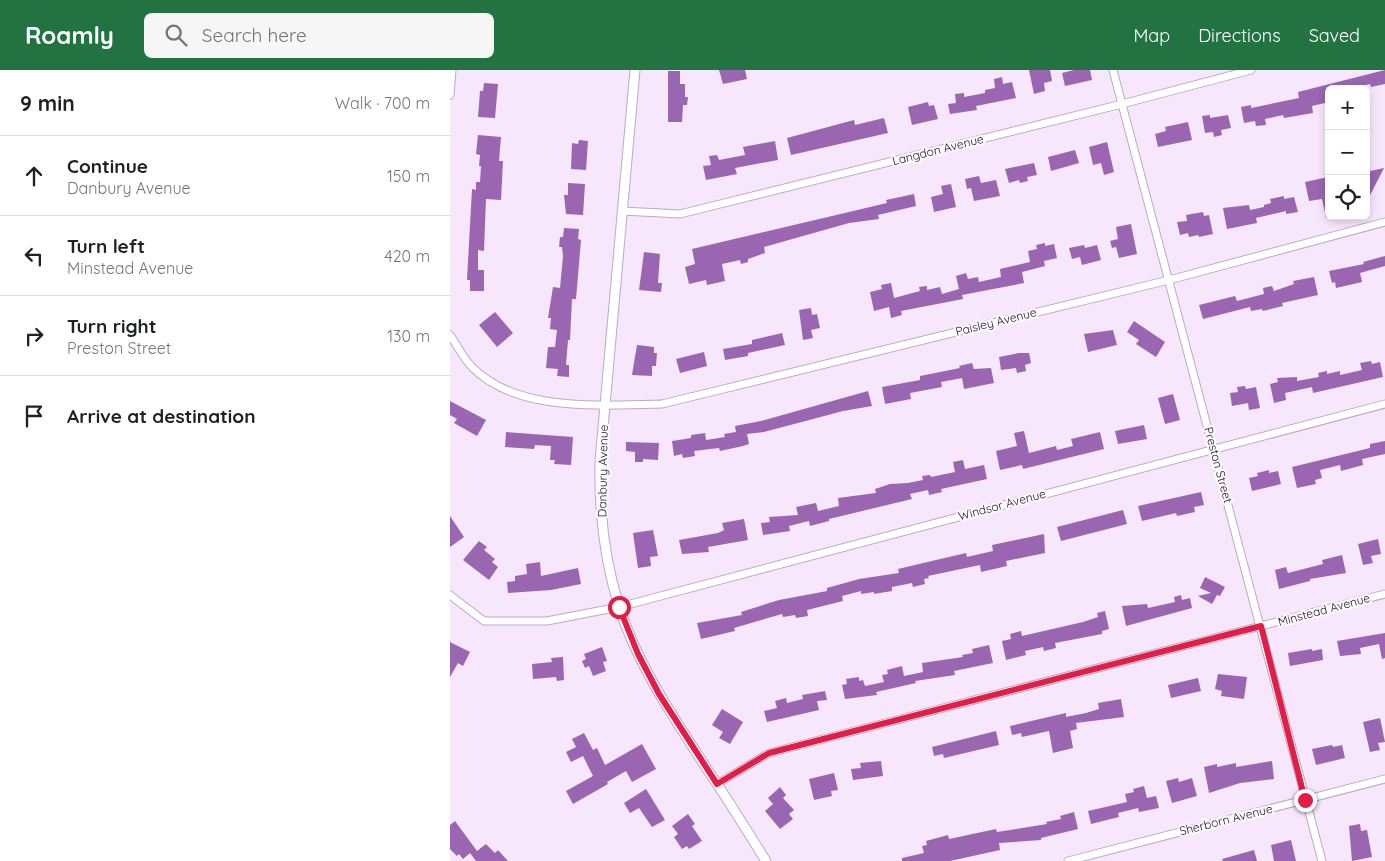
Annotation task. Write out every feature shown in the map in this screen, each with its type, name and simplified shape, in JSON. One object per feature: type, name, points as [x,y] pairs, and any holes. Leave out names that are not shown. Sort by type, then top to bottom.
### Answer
[{"type":"street","points":[[450,95],[452,70]]},
{"type":"street","name":"Danbury Avenue","points":[[635,70],[600,461],[601,516],[608,563],[619,607],[638,654],[659,694],[766,861]]},
{"type":"street","name":"Preston Street","points":[[1113,70],[1322,861]]},
{"type":"street","name":"Langdon Avenue","points":[[622,211],[680,214],[1251,70]]},
{"type":"street","name":"Paisley Avenue","points":[[450,335],[470,366],[482,376],[515,394],[541,400],[605,405],[662,404],[1169,280],[1385,222]]},
{"type":"street","name":"Windsor Avenue","points":[[450,595],[484,621],[548,621],[619,607],[1385,404]]},
{"type":"street","name":"Minstead Avenue","points":[[717,784],[769,753],[1385,594]]},
{"type":"street","name":"Sherborn Avenue","points":[[1068,861],[1385,779]]},
{"type":"building","points":[[719,70],[745,70],[747,79],[723,84]]},
{"type":"building","points":[[1029,70],[1050,70],[1052,81],[1044,83],[1045,91],[1034,94]]},
{"type":"building","points":[[1074,70],[1090,70],[1092,80],[1065,86],[1062,73]]},
{"type":"building","points":[[1385,70],[1385,84],[1371,87],[1370,84],[1326,85]]},
{"type":"building","points":[[668,71],[680,71],[680,84],[685,84],[685,97],[688,97],[687,105],[683,105],[682,122],[668,122]]},
{"type":"building","points":[[1002,77],[1003,84],[1012,82],[1016,98],[976,106],[977,110],[950,114],[948,104],[956,103],[955,94],[964,93],[964,97],[985,93],[985,90],[995,88],[994,79]]},
{"type":"building","points":[[484,83],[498,84],[495,118],[478,117],[480,91],[483,91]]},
{"type":"building","points":[[1325,85],[1325,103],[1312,106],[1313,113],[1284,118],[1283,115],[1265,119],[1266,125],[1256,126],[1255,121],[1244,123],[1241,107],[1251,105],[1251,108],[1299,98],[1298,92]]},
{"type":"building","points":[[928,102],[929,106],[934,105],[938,119],[912,125],[908,107]]},
{"type":"building","points":[[1210,115],[1210,118],[1228,115],[1231,128],[1221,130],[1222,135],[1214,137],[1213,132],[1205,133],[1202,116]]},
{"type":"building","points":[[884,118],[888,133],[791,155],[787,138],[854,120],[855,125]]},
{"type":"building","points":[[1188,122],[1192,140],[1158,147],[1155,134],[1166,131],[1165,127]]},
{"type":"building","points":[[478,135],[501,137],[499,161],[503,161],[501,200],[486,199],[484,251],[478,250],[478,270],[484,270],[484,291],[470,291],[470,280],[467,280],[472,189],[476,190],[476,182],[480,182],[481,166],[479,166],[480,155],[476,154]]},
{"type":"building","points":[[579,140],[588,141],[586,170],[571,169],[572,143],[578,144]]},
{"type":"building","points":[[775,141],[778,160],[735,168],[737,174],[706,180],[703,166],[711,165],[709,156],[717,155],[719,160],[745,155],[743,147]]},
{"type":"building","points":[[1107,142],[1114,172],[1104,175],[1101,163],[1093,165],[1089,147]]},
{"type":"building","points":[[1075,150],[1079,163],[1051,171],[1048,157]]},
{"type":"building","points":[[1034,163],[1037,175],[1027,177],[1028,181],[1020,183],[1019,180],[1009,183],[1005,169]]},
{"type":"building","points":[[1384,168],[1370,195],[1370,175],[1370,171]]},
{"type":"building","points":[[979,176],[981,183],[996,180],[1000,196],[974,201],[971,188],[967,189],[965,179]]},
{"type":"building","points":[[1325,178],[1325,212],[1322,199],[1309,201],[1305,182]]},
{"type":"building","points":[[568,183],[585,184],[583,215],[566,214],[564,195],[568,195]]},
{"type":"building","points":[[951,184],[956,207],[934,212],[931,197],[943,194],[941,186]]},
{"type":"building","points":[[914,194],[916,206],[878,215],[879,219],[849,223],[764,247],[765,253],[748,259],[748,262],[741,264],[740,260],[722,264],[725,281],[707,285],[706,280],[689,284],[685,267],[695,264],[692,249],[887,203],[886,200]]},
{"type":"building","points":[[1284,196],[1284,199],[1294,197],[1298,212],[1286,214],[1286,211],[1256,218],[1257,223],[1227,229],[1223,208],[1249,205],[1250,210],[1264,207],[1264,205],[1271,203],[1270,199]]},
{"type":"building","points":[[1203,212],[1204,216],[1209,215],[1213,234],[1199,237],[1198,235],[1189,237],[1188,233],[1180,235],[1177,222],[1187,221],[1186,215]]},
{"type":"building","points":[[1131,224],[1137,254],[1119,258],[1116,247],[1112,248],[1110,241],[1118,239],[1116,227]]},
{"type":"building","points":[[564,228],[579,229],[578,239],[581,240],[576,299],[572,299],[570,340],[568,340],[566,365],[569,365],[569,377],[557,376],[558,369],[546,368],[548,347],[555,347],[557,330],[550,329],[551,318],[548,318],[553,287],[560,288],[563,256],[562,247],[559,247],[560,237],[563,237]]},
{"type":"building","points":[[1045,243],[1045,246],[1054,244],[1057,258],[1044,261],[1045,266],[1022,272],[1024,283],[962,295],[963,299],[901,311],[902,315],[891,318],[889,307],[874,311],[870,292],[882,289],[881,285],[891,283],[894,298],[920,291],[919,287],[927,286],[927,290],[940,287],[942,294],[959,289],[956,276],[966,273],[968,279],[978,277],[979,282],[1001,277],[1000,269],[1030,262],[1028,251],[1037,249],[1036,245]]},
{"type":"building","points":[[1084,245],[1085,248],[1097,245],[1101,260],[1082,265],[1080,257],[1072,259],[1069,248]]},
{"type":"building","points":[[644,252],[660,254],[658,283],[662,283],[661,292],[639,290]]},
{"type":"building","points":[[1385,256],[1385,266],[1360,273],[1362,282],[1336,288],[1335,282],[1332,283],[1329,271],[1364,264],[1363,262]]},
{"type":"building","points":[[1314,277],[1318,295],[1282,303],[1283,306],[1263,311],[1262,309],[1251,311],[1250,307],[1203,319],[1199,305],[1235,296],[1237,301],[1264,294],[1263,288],[1272,286],[1274,291],[1294,284],[1293,281]]},
{"type":"building","points":[[811,308],[812,315],[817,314],[820,328],[811,330],[813,338],[803,340],[799,310]]},
{"type":"building","points":[[495,312],[513,333],[497,347],[479,325]]},
{"type":"building","points":[[1134,321],[1165,342],[1156,357],[1136,344],[1139,340],[1127,332]]},
{"type":"building","points":[[1113,330],[1117,345],[1088,352],[1084,334]]},
{"type":"building","points":[[782,333],[785,345],[748,353],[748,356],[725,360],[723,349],[752,344],[752,340]]},
{"type":"building","points":[[637,345],[654,347],[654,353],[657,353],[656,366],[652,366],[652,376],[632,375]]},
{"type":"building","points":[[704,352],[707,366],[680,373],[676,359]]},
{"type":"building","points":[[1029,353],[1031,363],[1025,365],[1026,371],[1017,373],[1016,368],[1001,370],[999,357]]},
{"type":"building","points":[[1371,361],[1372,364],[1380,362],[1383,377],[1313,393],[1312,387],[1285,393],[1286,400],[1274,403],[1270,384],[1278,382],[1277,378],[1297,377],[1297,381],[1319,377],[1318,373],[1327,371],[1327,374],[1340,371],[1340,375],[1362,370],[1360,363]]},
{"type":"building","points":[[972,363],[974,369],[991,368],[994,383],[964,389],[962,378],[941,382],[942,387],[910,393],[911,399],[885,404],[882,387],[920,380],[920,376],[960,368],[959,366]]},
{"type":"building","points":[[1245,386],[1246,389],[1256,387],[1260,408],[1249,410],[1248,403],[1232,406],[1230,393],[1238,392],[1237,387]]},
{"type":"building","points":[[868,391],[872,406],[843,411],[764,432],[747,434],[749,444],[743,446],[720,451],[719,448],[694,451],[695,456],[683,458],[682,454],[674,456],[672,441],[691,438],[691,435],[705,433],[706,440],[725,437],[724,434],[736,432],[735,426],[761,421]]},
{"type":"building","points":[[1173,394],[1180,420],[1165,424],[1158,398]]},
{"type":"building","points":[[450,401],[486,420],[477,436],[454,423],[457,419],[450,415]]},
{"type":"building","points":[[1144,425],[1147,439],[1118,444],[1115,431]]},
{"type":"building","points":[[1024,431],[1029,453],[1056,446],[1057,450],[1073,446],[1071,439],[1100,432],[1104,449],[1023,469],[1022,465],[1000,470],[996,451],[1017,446],[1014,433]]},
{"type":"building","points":[[506,432],[573,437],[571,465],[554,464],[555,460],[550,460],[551,446],[535,445],[534,449],[505,447]]},
{"type":"building","points":[[1385,441],[1385,454],[1362,459],[1363,465],[1341,471],[1340,465],[1320,470],[1322,478],[1315,480],[1316,484],[1297,488],[1292,467],[1370,448],[1370,444]]},
{"type":"building","points":[[626,442],[659,443],[658,460],[643,459],[643,462],[635,462],[635,452],[626,451]]},
{"type":"building","points":[[963,460],[965,469],[984,465],[987,479],[941,489],[942,492],[929,495],[928,490],[910,494],[912,499],[829,519],[829,521],[810,526],[809,521],[789,526],[790,531],[763,535],[761,523],[770,522],[769,517],[798,515],[796,507],[816,503],[818,511],[839,506],[838,498],[876,493],[875,489],[890,484],[908,483],[923,480],[922,476],[930,475],[931,477],[955,472],[953,462]]},
{"type":"building","points":[[1269,470],[1269,473],[1278,471],[1281,484],[1252,491],[1249,478],[1258,476],[1257,473]]},
{"type":"building","points":[[1201,492],[1204,505],[1194,507],[1195,512],[1177,516],[1176,513],[1142,521],[1138,506]]},
{"type":"building","points":[[1123,510],[1127,524],[1061,541],[1057,527]]},
{"type":"building","points":[[450,516],[464,537],[450,547]]},
{"type":"building","points":[[744,519],[748,540],[708,547],[709,552],[682,554],[679,540],[718,533],[724,530],[722,523]]},
{"type":"building","points":[[653,530],[658,556],[650,557],[651,566],[638,568],[633,533]]},
{"type":"building","points":[[1044,534],[1045,553],[1006,561],[1007,566],[981,572],[980,565],[928,576],[929,578],[924,579],[925,584],[913,587],[912,583],[892,587],[892,591],[874,594],[874,592],[861,594],[861,591],[842,596],[843,601],[807,610],[808,616],[796,618],[795,615],[783,617],[782,614],[734,628],[735,631],[701,639],[697,623],[742,615],[741,612],[779,600],[827,591],[827,588],[859,579],[899,573],[898,569],[966,553],[967,557],[993,551],[992,545]]},
{"type":"building","points":[[1378,539],[1381,554],[1371,556],[1373,563],[1363,565],[1358,544]]},
{"type":"building","points":[[479,541],[487,547],[484,550],[495,559],[492,562],[498,567],[489,580],[463,560]]},
{"type":"building","points":[[1342,555],[1346,573],[1310,579],[1310,581],[1279,589],[1275,570],[1286,567],[1288,573],[1323,564],[1322,560]]},
{"type":"building","points":[[540,562],[541,576],[578,568],[581,584],[551,590],[508,593],[507,582],[515,581],[515,576],[527,574],[526,564]]},
{"type":"building","points":[[1205,577],[1225,587],[1212,604],[1198,596],[1211,593],[1200,588]]},
{"type":"building","points":[[1181,595],[1182,600],[1190,598],[1192,608],[1126,626],[1122,606],[1147,604],[1148,608],[1175,602],[1174,597]]},
{"type":"building","points":[[1105,611],[1109,629],[1102,631],[1102,634],[1055,643],[1056,648],[1044,651],[1043,647],[1025,651],[1026,655],[1006,660],[1002,641],[1011,639],[1010,634],[1021,631],[1022,636],[1083,622],[1098,617],[1097,613]]},
{"type":"building","points":[[1385,633],[1385,658],[1382,659],[1379,644],[1360,648],[1361,654],[1340,656],[1337,641]]},
{"type":"building","points":[[450,642],[470,652],[463,666],[458,663],[450,677]]},
{"type":"building","points":[[989,645],[993,663],[954,671],[955,675],[915,681],[916,683],[876,692],[877,695],[845,699],[842,685],[847,684],[846,679],[859,677],[859,681],[863,680],[865,686],[884,682],[882,675],[888,674],[887,670],[902,666],[904,676],[923,672],[922,663],[963,657],[962,655],[973,653],[972,649]]},
{"type":"building","points":[[602,647],[607,661],[603,662],[606,671],[593,676],[589,666],[585,668],[582,661],[586,659],[584,654]]},
{"type":"building","points":[[1312,649],[1312,651],[1322,649],[1323,660],[1290,666],[1288,653]]},
{"type":"building","points":[[563,657],[564,680],[557,681],[556,677],[533,679],[532,664],[552,662],[551,658]]},
{"type":"building","points":[[1218,674],[1247,677],[1244,699],[1221,696],[1222,691],[1215,689]]},
{"type":"building","points":[[1198,678],[1201,691],[1171,698],[1168,685]]},
{"type":"building","points":[[825,691],[827,700],[817,701],[819,710],[767,722],[764,711],[777,708],[775,701],[786,698],[787,703],[803,699],[802,695]]},
{"type":"building","points":[[1121,699],[1124,717],[1076,723],[1077,729],[1070,731],[1073,748],[1053,753],[1049,731],[1022,737],[1021,733],[1012,735],[1010,726],[1066,713],[1066,717],[1086,713],[1099,709],[1098,703]]},
{"type":"building","points":[[722,709],[743,722],[730,744],[719,738],[723,732],[712,725]]},
{"type":"building","points":[[1380,718],[1385,742],[1378,743],[1380,750],[1370,752],[1363,722]]},
{"type":"building","points":[[996,731],[999,745],[944,758],[943,754],[934,756],[932,747]]},
{"type":"building","points":[[584,733],[593,750],[597,748],[605,765],[642,744],[656,769],[632,782],[626,771],[607,782],[608,784],[573,804],[566,791],[593,776],[583,756],[571,762],[566,752],[576,747],[572,739]]},
{"type":"building","points":[[1332,745],[1333,747],[1342,745],[1345,758],[1316,765],[1312,749]]},
{"type":"building","points":[[881,761],[883,776],[853,780],[851,769],[861,768],[860,763]]},
{"type":"building","points":[[1272,761],[1274,779],[1240,783],[1209,793],[1204,767],[1217,764],[1217,767],[1236,763],[1236,767]]},
{"type":"building","points":[[834,773],[838,790],[831,791],[832,796],[814,800],[809,779]]},
{"type":"building","points":[[1178,778],[1179,782],[1192,778],[1197,796],[1172,803],[1166,781]]},
{"type":"building","points":[[1144,786],[1147,798],[1156,796],[1159,808],[1139,812],[1138,808],[1118,813],[1119,817],[1091,824],[1088,811],[1127,802],[1125,794],[1134,792],[1133,789]]},
{"type":"building","points":[[780,787],[786,795],[783,798],[794,810],[789,814],[793,819],[780,829],[765,811],[773,804],[768,798]]},
{"type":"building","points":[[646,789],[665,820],[652,827],[639,808],[630,813],[624,803]]},
{"type":"building","points":[[1074,812],[1078,829],[1041,838],[1041,840],[999,843],[1000,850],[950,861],[902,861],[902,858],[924,853],[922,846],[927,845],[926,841],[948,835],[949,839],[996,829],[997,832],[1047,824],[1046,822],[1061,819],[1060,816]]},
{"type":"building","points":[[688,814],[695,824],[692,826],[702,841],[689,849],[687,846],[682,849],[674,837],[678,834],[672,826]]},
{"type":"building","points":[[455,821],[477,851],[486,844],[495,853],[498,850],[508,861],[476,861],[470,853],[463,859],[459,854],[457,856],[450,849],[450,825]]},
{"type":"building","points":[[1360,824],[1361,831],[1367,830],[1372,857],[1352,861],[1349,826]]},
{"type":"building","points":[[1291,840],[1296,861],[1274,861],[1271,845]]},
{"type":"building","points":[[1254,850],[1257,861],[1223,861],[1222,859]]},
{"type":"route","points":[[619,607],[638,654],[659,694],[717,784],[769,753],[1261,626],[1305,800]]}]
